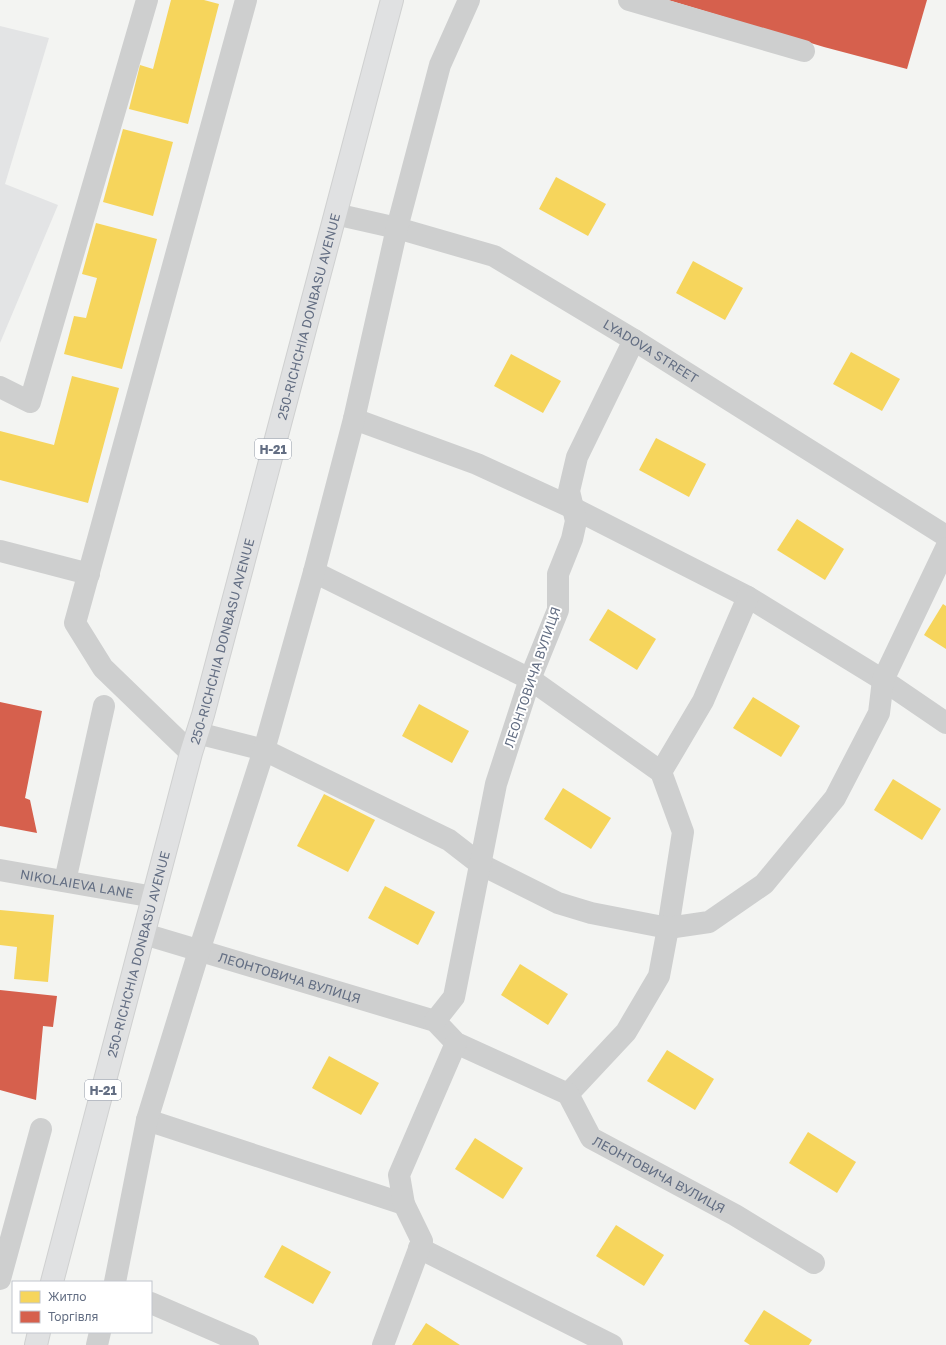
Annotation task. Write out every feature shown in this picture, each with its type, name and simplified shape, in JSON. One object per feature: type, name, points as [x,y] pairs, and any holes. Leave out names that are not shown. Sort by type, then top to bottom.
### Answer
[{"type":"main road","name":"250-RICHCHIA DONBASU AVENUE","points":[[52,1281],[392,0]]},
{"type":"main road","points":[[36,1345],[39,1333]]},
{"type":"street","points":[[0,387],[30,402],[148,0]]},
{"type":"street","points":[[246,0],[75,623],[103,668],[194,743],[264,750],[449,840],[480,864],[558,903],[591,913],[668,928],[709,922],[764,884],[835,798],[879,713],[883,680],[946,548]]},
{"type":"street","points":[[115,1281],[148,1120],[199,951],[264,750],[314,572],[354,419],[397,228],[440,65],[469,0]]},
{"type":"street","points":[[629,0],[804,51]]},
{"type":"street","name":"LYADOVA STREET","points":[[335,214],[397,228],[494,256],[634,340],[946,536]]},
{"type":"street","name":"ЛЕОНТОВИЧА ВУЛИЦЯ","points":[[435,1021],[454,997],[496,784],[530,679],[558,610],[558,574],[572,539],[576,521],[569,491],[577,457],[634,340]]},
{"type":"street","points":[[354,419],[477,464],[573,508],[748,597],[883,680],[946,723]]},
{"type":"street","points":[[0,551],[89,574]]},
{"type":"street","points":[[314,572],[530,679],[661,772],[683,832],[659,976],[626,1032],[568,1094]]},
{"type":"street","points":[[661,772],[703,701],[748,597]]},
{"type":"street","points":[[65,881],[104,706]]},
{"type":"street","name":"NIKOLAIEVA LANE","points":[[0,870],[154,897]]},
{"type":"street","name":"ЛЕОНТОВИЧА ВУЛИЦЯ","points":[[144,934],[435,1021],[456,1042],[568,1094],[591,1138],[735,1215],[814,1263]]},
{"type":"street","points":[[383,1345],[422,1241],[404,1204],[399,1175],[456,1042]]},
{"type":"street","points":[[148,1120],[404,1204]]},
{"type":"street","points":[[0,1279],[41,1129]]},
{"type":"street","points":[[419,1248],[612,1345]]},
{"type":"street","points":[[152,1303],[248,1345]]},
{"type":"street","points":[[96,1345],[100,1333]]},
{"type":"shaded area","points":[[0,26],[49,38],[5,184],[58,205],[0,343]]},
{"type":"building: Житло","points":[[171,0],[204,0],[219,4],[188,124],[129,109],[140,65],[153,69]]},
{"type":"building: Житло","points":[[123,129],[173,142],[153,216],[103,202]]},
{"type":"building: Житло","points":[[556,177],[606,204],[588,236],[539,209]]},
{"type":"building: Житло","points":[[96,223],[157,239],[122,369],[64,354],[74,316],[86,318],[97,278],[82,274]]},
{"type":"building: Житло","points":[[693,261],[743,288],[725,320],[676,293]]},
{"type":"building: Житло","points":[[851,352],[900,379],[882,411],[833,384]]},
{"type":"building: Житло","points":[[511,354],[561,381],[543,413],[494,386]]},
{"type":"building: Житло","points":[[72,376],[119,388],[88,503],[0,480],[0,431],[54,445]]},
{"type":"building: Житло","points":[[656,438],[706,464],[689,497],[639,470]]},
{"type":"building: Житло","points":[[797,519],[844,549],[825,580],[777,550]]},
{"type":"building: Житло","points":[[943,604],[946,606],[946,649],[924,635]]},
{"type":"building: Житло","points":[[608,609],[656,639],[637,670],[589,640]]},
{"type":"building: Житло","points":[[753,697],[800,726],[781,757],[733,728]]},
{"type":"building: Житло","points":[[419,704],[469,731],[452,763],[402,736]]},
{"type":"building: Житло","points":[[893,779],[941,809],[922,840],[874,810]]},
{"type":"building: Житло","points":[[563,788],[611,818],[591,849],[544,819]]},
{"type":"building: Житло","points":[[324,794],[375,820],[348,872],[297,846]]},
{"type":"building: Житло","points":[[385,886],[435,912],[418,945],[368,918]]},
{"type":"building: Житло","points":[[0,910],[54,915],[48,982],[14,979],[17,947],[0,945]]},
{"type":"building: Житло","points":[[520,964],[568,994],[548,1025],[501,995]]},
{"type":"building: Житло","points":[[667,1050],[714,1079],[695,1110],[647,1081]]},
{"type":"building: Житло","points":[[329,1056],[379,1083],[361,1115],[312,1088]]},
{"type":"building: Житло","points":[[808,1132],[856,1162],[837,1193],[789,1163]]},
{"type":"building: Житло","points":[[475,1138],[523,1168],[503,1199],[455,1169]]},
{"type":"building: Житло","points":[[616,1225],[664,1255],[644,1286],[596,1256]]},
{"type":"building: Житло","points":[[282,1245],[331,1272],[313,1304],[264,1277]]},
{"type":"building: Житло","points":[[764,1310],[812,1340],[809,1345],[750,1345],[744,1341]]},
{"type":"building: Житло","points":[[426,1323],[460,1345],[412,1345]]},
{"type":"building: Торгівля","points":[[668,0],[927,0],[907,69],[824,47]]},
{"type":"building: Торгівля","points":[[0,702],[42,711],[25,798],[30,800],[37,833],[0,826]]},
{"type":"building: Торгівля","points":[[0,990],[57,996],[53,1027],[43,1026],[36,1100],[0,1090]]}]
